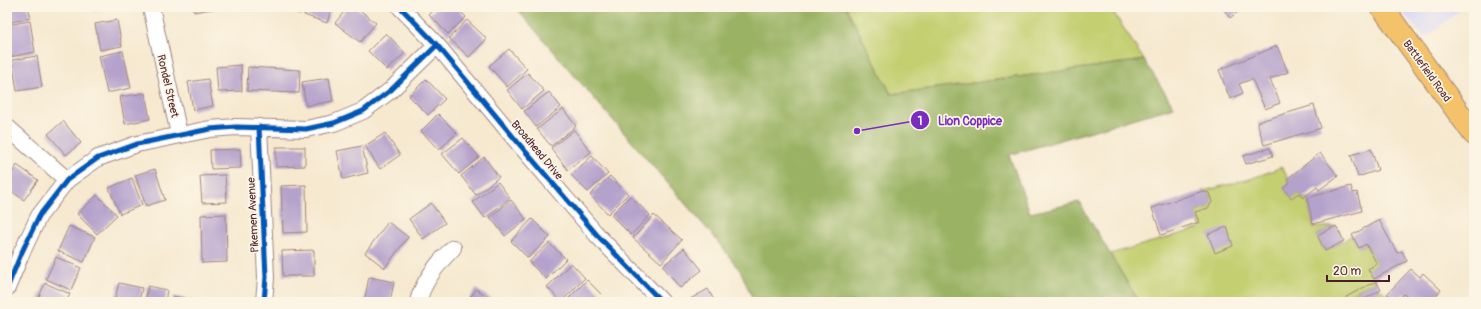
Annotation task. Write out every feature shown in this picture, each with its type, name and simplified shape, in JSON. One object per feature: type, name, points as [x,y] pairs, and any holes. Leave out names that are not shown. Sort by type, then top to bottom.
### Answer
[{"type":"main road","name":"Battlefield Road","points":[[1382,7],[1474,134]]},
{"type":"street","name":"Rondel Street","points":[[151,7],[179,134]]},
{"type":"street","name":"Broadhead Drive","points":[[400,7],[438,45],[520,145],[597,235],[662,302]]},
{"type":"street","points":[[7,288],[20,254],[39,216],[67,180],[98,158],[137,144],[179,134],[210,129],[236,126],[306,129],[334,123],[363,111],[391,90],[438,45]]},
{"type":"street","points":[[7,127],[67,180]]},
{"type":"street","name":"Pikemen Avenue","points":[[259,127],[266,277],[264,302]]},
{"type":"street","points":[[418,302],[420,294],[428,278],[453,248]]},
{"type":"shaded area","points":[[1398,7],[1464,7],[1425,38]]},
{"type":"green space","points":[[515,7],[846,7],[891,94],[1144,60],[1174,107],[1009,155],[1030,213],[1079,202],[1139,302],[754,302],[741,272],[715,238]]},
{"type":"green space","points":[[846,7],[1110,7],[1144,60],[891,94]]},
{"type":"green space","points":[[1282,167],[1290,182],[1284,188],[1291,198],[1299,193],[1303,199],[1307,198],[1314,228],[1336,226],[1317,235],[1325,251],[1352,235],[1359,248],[1366,244],[1377,264],[1369,269],[1376,281],[1334,302],[1139,302],[1110,254],[1201,228],[1195,212],[1208,208],[1212,202],[1209,193],[1203,191],[1250,179]]},
{"type":"green space","points":[[1381,290],[1396,302],[1359,302]]},
{"type":"building","points":[[7,7],[28,7],[31,18],[7,23]]},
{"type":"building","points":[[92,7],[110,7],[110,8],[93,11]]},
{"type":"building","points":[[193,7],[218,7],[218,8],[194,12]]},
{"type":"building","points":[[279,7],[302,7],[300,14]]},
{"type":"building","points":[[307,7],[332,7],[327,23],[304,15]]},
{"type":"building","points":[[348,7],[356,7],[376,23],[360,42],[335,23]]},
{"type":"building","points":[[437,7],[456,7],[466,17],[448,34],[429,15]]},
{"type":"building","points":[[1222,7],[1244,7],[1230,18]]},
{"type":"building","points":[[117,20],[122,46],[100,50],[95,24]]},
{"type":"building","points":[[467,20],[487,39],[469,57],[449,38]]},
{"type":"building","points":[[30,21],[35,52],[10,57],[7,25]]},
{"type":"building","points":[[386,33],[405,53],[387,70],[368,51]]},
{"type":"building","points":[[1277,46],[1288,72],[1270,79],[1280,103],[1265,109],[1252,79],[1239,84],[1243,93],[1230,99],[1219,70]]},
{"type":"building","points":[[509,49],[527,69],[507,87],[489,66]]},
{"type":"building","points":[[123,51],[131,88],[107,93],[99,56]]},
{"type":"building","points":[[37,56],[42,87],[17,91],[12,60]]},
{"type":"building","points":[[241,65],[242,91],[218,92],[216,67]]},
{"type":"building","points":[[248,67],[300,70],[299,93],[247,91]]},
{"type":"building","points":[[528,73],[544,91],[522,109],[507,90]]},
{"type":"building","points":[[329,78],[333,101],[306,106],[302,82]]},
{"type":"building","points":[[208,79],[213,106],[193,110],[188,82]]},
{"type":"building","points":[[426,79],[445,99],[428,115],[409,96]]},
{"type":"building","points":[[549,92],[561,107],[536,127],[524,111]]},
{"type":"building","points":[[145,93],[150,119],[125,124],[120,97]]},
{"type":"building","points":[[1314,105],[1321,128],[1264,145],[1257,122]]},
{"type":"building","points":[[563,109],[576,126],[551,146],[537,129]]},
{"type":"building","points":[[438,114],[457,133],[439,150],[421,131]]},
{"type":"building","points":[[63,121],[81,143],[66,155],[48,134]]},
{"type":"building","points":[[574,130],[591,152],[568,170],[551,148]]},
{"type":"building","points":[[385,133],[400,155],[380,169],[365,146]]},
{"type":"building","points":[[463,138],[479,157],[459,174],[442,154]]},
{"type":"building","points":[[362,146],[368,173],[343,179],[337,151]]},
{"type":"building","points":[[276,147],[305,147],[305,166],[276,167]]},
{"type":"building","points":[[1270,148],[1273,156],[1246,164],[1243,156]]},
{"type":"building","points":[[240,149],[241,168],[211,169],[210,150]]},
{"type":"building","points":[[1371,149],[1378,170],[1358,177],[1351,155]]},
{"type":"building","points":[[1320,153],[1338,176],[1319,190],[1317,187],[1303,198],[1299,193],[1291,198],[1283,188],[1290,182],[1287,179]]},
{"type":"building","points":[[592,156],[608,174],[588,192],[571,175]]},
{"type":"building","points":[[484,157],[499,177],[476,195],[461,176]]},
{"type":"building","points":[[17,165],[38,180],[24,200],[7,188],[7,180]]},
{"type":"building","points":[[155,169],[165,200],[146,206],[135,175]]},
{"type":"building","points":[[225,175],[227,202],[202,203],[200,176]]},
{"type":"building","points":[[610,176],[628,194],[608,214],[590,195]]},
{"type":"building","points":[[132,178],[142,205],[120,214],[109,188]]},
{"type":"building","points":[[498,182],[510,198],[485,218],[473,202]]},
{"type":"building","points":[[306,185],[307,232],[283,233],[281,186]]},
{"type":"building","points":[[1351,186],[1353,193],[1357,192],[1362,211],[1313,224],[1307,198]]},
{"type":"building","points":[[1203,191],[1209,193],[1212,202],[1208,208],[1195,212],[1199,222],[1161,235],[1152,208]]},
{"type":"building","points":[[97,195],[117,215],[97,234],[77,214]]},
{"type":"building","points":[[630,196],[650,215],[631,235],[611,215]]},
{"type":"building","points":[[511,200],[526,219],[505,236],[490,217]]},
{"type":"building","points":[[431,203],[445,223],[423,239],[409,219]]},
{"type":"building","points":[[226,214],[227,262],[202,263],[201,215]]},
{"type":"building","points":[[654,215],[682,240],[661,263],[633,238]]},
{"type":"building","points":[[532,219],[550,237],[528,258],[511,241]]},
{"type":"building","points":[[1379,220],[1397,253],[1402,251],[1407,261],[1374,279],[1368,269],[1377,264],[1366,244],[1359,248],[1352,235]]},
{"type":"building","points":[[388,222],[408,237],[385,268],[365,253]]},
{"type":"building","points":[[69,226],[95,237],[84,262],[58,251]]},
{"type":"building","points":[[1336,226],[1344,241],[1325,251],[1317,235]]},
{"type":"building","points":[[1227,227],[1233,246],[1215,253],[1208,234]]},
{"type":"building","points":[[549,243],[566,259],[546,279],[529,262]]},
{"type":"building","points":[[684,248],[702,270],[680,288],[663,266]]},
{"type":"building","points":[[314,250],[314,276],[283,276],[282,251]]},
{"type":"building","points":[[56,257],[81,268],[71,290],[46,279]]},
{"type":"building","points":[[571,263],[585,278],[561,302],[547,287]]},
{"type":"building","points":[[1411,269],[1420,277],[1423,273],[1441,290],[1436,296],[1442,302],[1412,302],[1404,294],[1396,302],[1387,294]]},
{"type":"building","points":[[369,277],[394,282],[390,302],[364,302]]},
{"type":"building","points":[[587,280],[605,298],[600,302],[565,302]]},
{"type":"building","points":[[1376,281],[1381,290],[1359,302],[1349,302],[1346,297]]},
{"type":"building","points":[[45,283],[70,294],[66,302],[37,301]]},
{"type":"building","points":[[119,283],[142,288],[139,302],[114,302]]},
{"type":"building","points":[[148,286],[167,290],[165,302],[145,302]]},
{"type":"building","points":[[476,289],[496,302],[467,302]]},
{"type":"building","points":[[708,289],[715,302],[685,302]]},
{"type":"building","points":[[173,296],[199,301],[172,302]]},
{"type":"cycle path","points":[[400,7],[437,45],[597,235],[662,302]]},
{"type":"cycle path","points":[[7,288],[39,216],[67,180],[98,158],[137,144],[210,129],[236,127],[306,129],[334,123],[363,111],[391,90],[437,45]]},
{"type":"cycle path","points":[[259,127],[266,277],[264,302]]},
{"type":"place","name":"Lion Coppice","points":[[857,131]]}]
